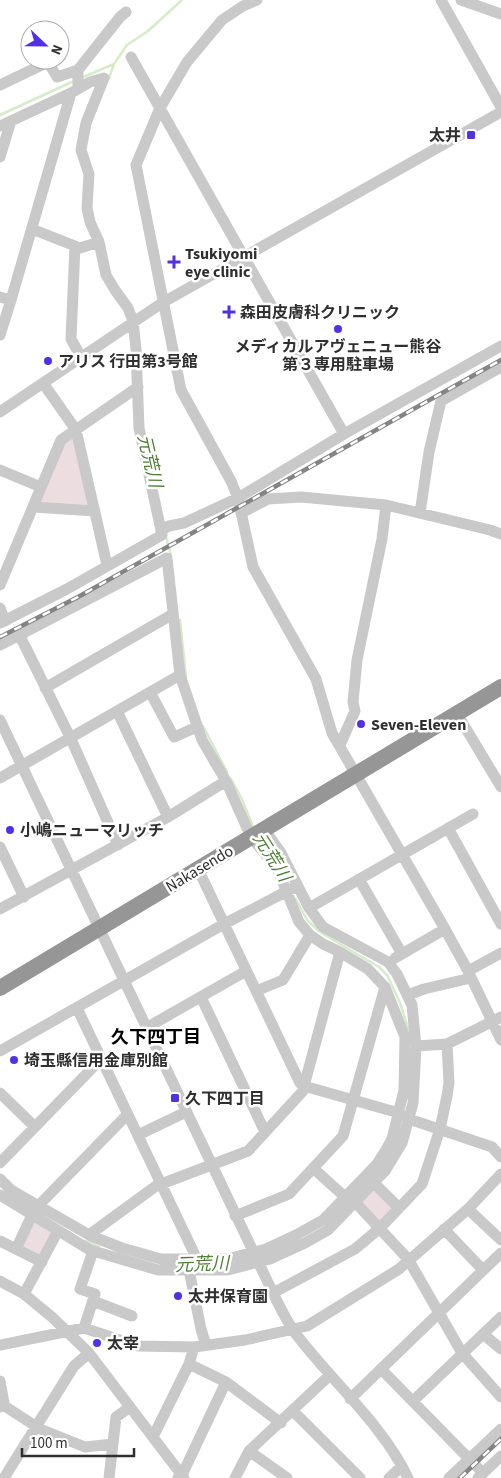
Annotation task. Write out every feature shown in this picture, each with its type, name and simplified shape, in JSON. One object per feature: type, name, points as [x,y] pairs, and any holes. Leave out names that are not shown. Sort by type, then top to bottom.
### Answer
[{"type":"highway","name":"Nakasendo","points":[[0,988],[357,774],[456,712],[501,687]]},
{"type":"street","points":[[256,0],[222,20],[187,62],[160,108],[136,166],[181,390],[231,481],[238,498],[253,567],[263,588],[284,620],[316,679],[332,733],[497,1020],[501,1040]]},
{"type":"street","points":[[441,0],[501,107]]},
{"type":"street","points":[[461,0],[501,14]]},
{"type":"street","points":[[0,335],[5,298],[32,229],[76,82],[120,17],[126,12]]},
{"type":"street","points":[[132,56],[344,434]]},
{"type":"street","points":[[0,85],[48,62],[57,77],[76,82],[90,82],[104,78],[86,123],[81,150],[89,174],[87,208],[106,275],[128,308],[133,321],[139,428],[165,528],[162,535],[67,589],[3,622],[0,608]]},
{"type":"street","points":[[0,157],[5,123],[76,82]]},
{"type":"street","points":[[1,409],[43,383],[162,302],[501,112]]},
{"type":"street","points":[[32,229],[80,248],[98,242]]},
{"type":"street","points":[[75,246],[70,339],[81,357]]},
{"type":"street","points":[[165,528],[184,523],[238,498],[344,434],[501,346]]},
{"type":"street","points":[[420,513],[429,452],[440,400],[501,367]]},
{"type":"street","points":[[43,383],[76,430],[107,565]]},
{"type":"street","points":[[0,585],[61,440],[138,387]]},
{"type":"street","points":[[0,470],[41,487]]},
{"type":"street","points":[[241,513],[268,499],[301,497],[386,505],[501,534]]},
{"type":"street","points":[[340,745],[355,711],[353,702],[357,660],[382,538],[386,505]]},
{"type":"street","points":[[33,507],[95,511]]},
{"type":"street","points":[[0,645],[167,558],[180,675],[202,740],[277,868],[298,922],[310,935],[323,944],[368,969],[385,987],[405,1037],[402,1143],[385,1172],[374,1183],[323,1220],[296,1236],[266,1248],[255,1257],[228,1270],[158,1270],[94,1251],[58,1231],[0,1178]]},
{"type":"street","points":[[45,688],[173,614]]},
{"type":"street","points":[[20,636],[71,739],[118,845]]},
{"type":"street","points":[[0,778],[180,675]]},
{"type":"street","points":[[150,692],[174,737],[197,727]]},
{"type":"street","points":[[117,711],[168,817]]},
{"type":"street","points":[[456,712],[501,787]]},
{"type":"street","points":[[0,720],[273,1293],[292,1328],[380,1434],[408,1478]]},
{"type":"street","points":[[0,909],[168,817],[226,781]]},
{"type":"street","points":[[309,908],[473,814]]},
{"type":"street","points":[[448,828],[501,924]]},
{"type":"street","points":[[257,833],[281,853],[309,908],[323,928],[388,962],[397,974],[412,1005],[416,1046],[415,1092],[386,1150],[350,1200]]},
{"type":"street","points":[[0,847],[24,897]]},
{"type":"street","points":[[198,869],[300,1083],[304,1086],[404,1116],[492,1147],[501,1157]]},
{"type":"street","points":[[359,879],[402,954]]},
{"type":"street","points":[[0,1051],[224,924],[297,886]]},
{"type":"street","points":[[388,962],[445,929]]},
{"type":"street","points":[[256,991],[282,980],[310,935]]},
{"type":"street","points":[[91,1236],[93,1232],[160,1184],[248,1151],[303,1091],[340,952]]},
{"type":"street","points":[[408,995],[470,974],[501,953]]},
{"type":"street","points":[[146,1028],[246,971]]},
{"type":"street","points":[[236,1216],[289,1194],[343,1136],[385,987]]},
{"type":"street","points":[[201,997],[265,1132]]},
{"type":"street","points":[[77,1008],[195,1255],[194,1259]]},
{"type":"street","points":[[416,1046],[448,1044],[497,1020]]},
{"type":"street","points":[[273,1293],[355,1249],[380,1228],[422,1184],[440,1129],[449,1083],[448,1044]]},
{"type":"street","points":[[0,1163],[101,1059]]},
{"type":"street","points":[[0,1093],[35,1126]]},
{"type":"street","points":[[138,1135],[186,1112]]},
{"type":"street","points":[[16,1249],[35,1211],[128,1116]]},
{"type":"street","points":[[313,1168],[380,1228],[408,1259],[462,1353],[501,1397]]},
{"type":"street","points":[[0,1345],[84,1328],[138,1346],[194,1347],[245,1340],[307,1326],[399,1269],[408,1259],[468,1209],[501,1174]]},
{"type":"street","points":[[374,1183],[399,1208]]},
{"type":"street","points":[[0,1195],[91,1236],[161,1260],[227,1260],[255,1257]]},
{"type":"street","points":[[468,1209],[501,1240]]},
{"type":"street","points":[[444,1229],[483,1270]]},
{"type":"street","points":[[24,1294],[58,1231]]},
{"type":"street","points":[[0,1241],[42,1262]]},
{"type":"street","points":[[84,1328],[95,1294],[80,1289],[94,1251]]},
{"type":"street","points":[[350,1399],[501,1253]]},
{"type":"street","points":[[189,1270],[206,1345]]},
{"type":"street","points":[[0,1281],[24,1294],[68,1331],[89,1353],[181,1477],[226,1382]]},
{"type":"street","points":[[93,1301],[132,1316]]},
{"type":"street","points":[[413,1401],[501,1317]]},
{"type":"street","points":[[483,1334],[501,1349]]},
{"type":"street","points":[[153,1437],[188,1364],[194,1347]]},
{"type":"street","points":[[4,1477],[74,1366],[89,1353]]},
{"type":"street","points":[[188,1364],[226,1382],[281,1422]]},
{"type":"street","points":[[381,1369],[468,1460],[480,1476],[501,1456]]},
{"type":"street","points":[[235,1478],[249,1451],[330,1375]]},
{"type":"street","points":[[0,1381],[4,1404],[1,1406],[36,1426],[85,1446],[113,1444]]},
{"type":"street","points":[[109,1478],[116,1417],[130,1407]]},
{"type":"street","points":[[293,1411],[360,1478]]},
{"type":"street","points":[[450,1478],[501,1429]]},
{"type":"street","points":[[249,1451],[287,1478]]},
{"type":"street","points":[[389,1478],[402,1466]]},
{"type":"shaded area","points":[[74,435],[90,508],[37,504],[63,442]]},
{"type":"shaded area","points":[[376,1187],[396,1207],[380,1222],[360,1203]]},
{"type":"shaded area","points":[[31,1220],[52,1233],[39,1257],[19,1248]]},
{"type":"waterway","name":"元荒川","points":[[109,78],[114,64],[127,45],[148,31],[182,0]]},
{"type":"waterway","name":"元荒川","points":[[81,78],[114,64]]},
{"type":"waterway","name":"元荒川","points":[[0,115],[74,81]]},
{"type":"waterway","name":"元荒川","points":[[166,537],[171,555]]},
{"type":"waterway","name":"元荒川","points":[[180,620],[186,677]]},
{"type":"waterway","name":"元荒川","points":[[203,726],[227,772]]},
{"type":"waterway","name":"元荒川","points":[[231,779],[242,799],[254,829]]},
{"type":"waterway","name":"元荒川","points":[[296,899],[307,920],[320,932],[379,967],[387,975],[400,1003],[409,1031]]},
{"type":"waterway","name":"元荒川","points":[[85,1241],[99,1247]]},
{"type":"railway","points":[[0,637],[78,597],[501,360]]},
{"type":"railway","points":[[460,1478],[501,1439]]},
{"type":"place","name":"太井","points":[[471,135]]},
{"type":"place","name":"Tsukiyomi eye clinic","points":[[174,262]]},
{"type":"place","name":"森田皮膚科クリニック","points":[[229,312]]},
{"type":"place","name":"メディカルアヴェニュー熊谷 第３専用駐車場","points":[[338,329]]},
{"type":"place","name":"アリス 行田第3号館","points":[[48,361]]},
{"type":"place","name":"Seven-Eleven","points":[[361,724]]},
{"type":"place","name":"小嶋ニューマリッチ","points":[[10,830]]},
{"type":"place","name":"埼玉縣信用金庫別館","points":[[14,1060]]},
{"type":"place","name":"久下四丁目","points":[[175,1098]]},
{"type":"place","name":"太井保育園","points":[[178,1296]]},
{"type":"place","name":"太宰","points":[[97,1343]]},
{"type":"district","name":"久下四丁目","points":[[156,1037]]}]
